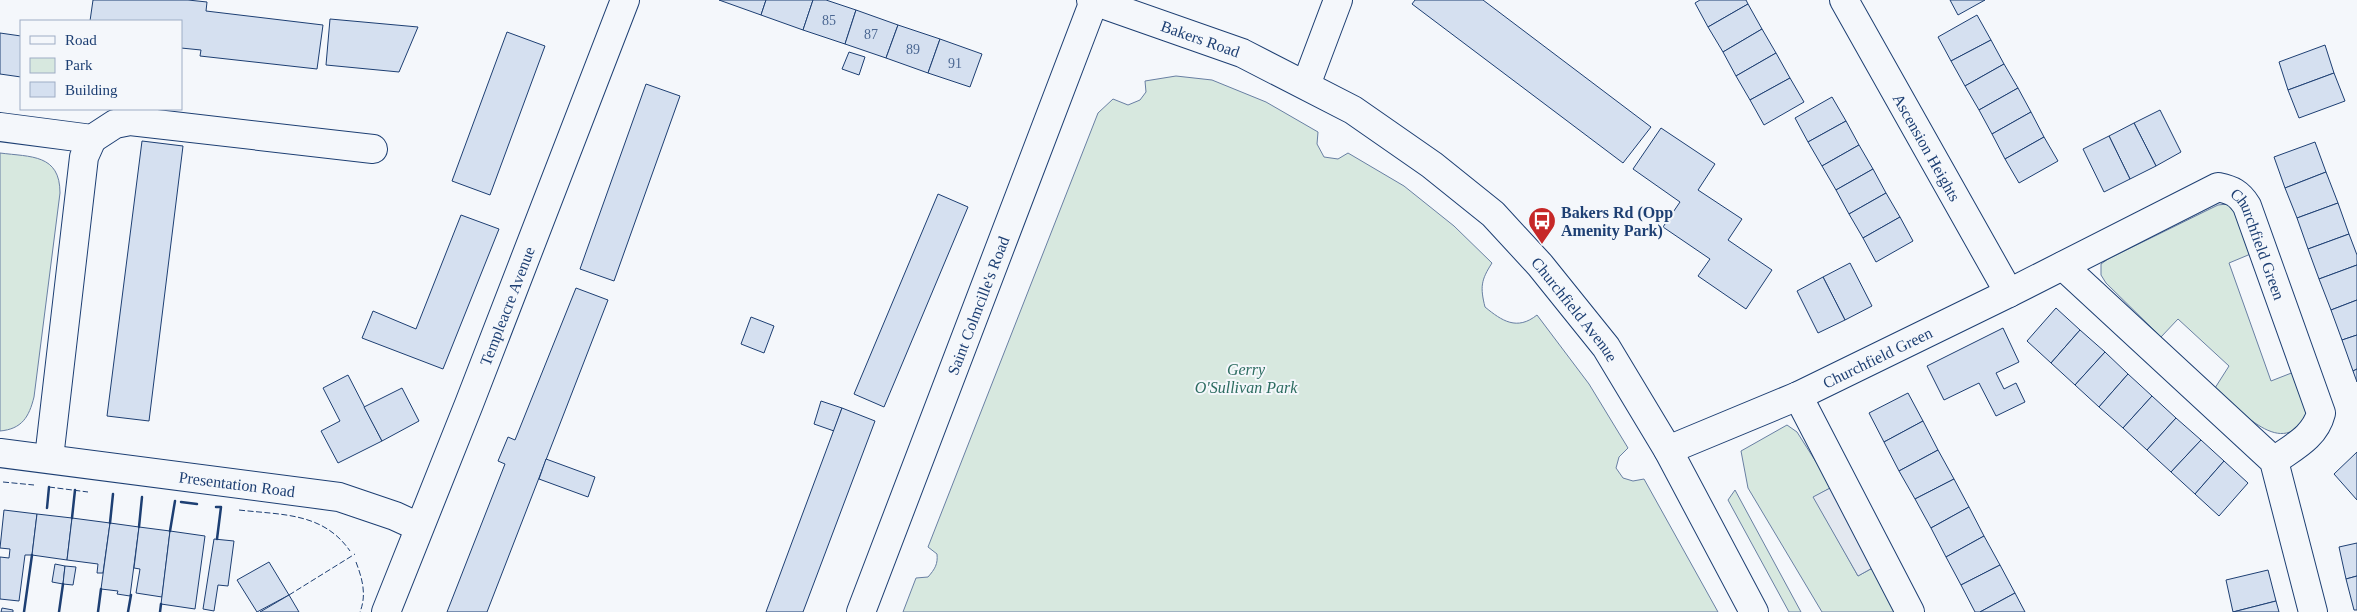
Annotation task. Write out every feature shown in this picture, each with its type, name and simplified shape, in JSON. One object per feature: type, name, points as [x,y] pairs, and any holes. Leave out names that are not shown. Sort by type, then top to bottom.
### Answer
[{"type":"street","name":"Templeacre Avenue","points":[[386,612],[469,404],[625,0]]},
{"type":"street","name":"Bakers Road","points":[[1092,0],[1242,54],[1306,85]]},
{"type":"street","name":"Saint Colmcille's Road","points":[[861,612],[1092,0]]},
{"type":"street","points":[[1306,85],[1338,0]]},
{"type":"street","name":"Ascension Heights","points":[[1844,0],[2009,293]]},
{"type":"street","name":"Churchfield Avenue","points":[[1306,85],[1353,110],[1432,165],[1493,214],[1540,265],[1606,347],[1668,450],[1754,612]]},
{"type":"street","points":[[49,458],[84,157],[92,139],[115,124],[130,121],[373,149]]},
{"type":"street","points":[[0,127],[92,139]]},
{"type":"street","name":"Churchfield Green","points":[[1668,450],[1798,396],[2009,293],[2218,187],[2240,195],[2246,206],[2321,412],[2313,433],[2274,460]]},
{"type":"street","points":[[2063,266],[2274,460],[2313,612]]},
{"type":"street","points":[[1798,396],[1910,612]]},
{"type":"street","name":"Presentation Road","points":[[0,453],[339,496],[395,516],[419,527]]},
{"type":"green space","name":"Gerry O'Sullivan Park","points":[[1176,76],[1212,80],[1266,102],[1318,132],[1317,144],[1324,157],[1338,159],[1348,153],[1404,186],[1454,226],[1492,263],[1482,284],[1485,307],[1504,320],[1516,323],[1530,320],[1537,315],[1589,384],[1628,448],[1619,457],[1616,468],[1623,478],[1633,481],[1644,479],[1718,612],[903,612],[916,578],[928,577],[936,566],[937,554],[928,547],[1098,113],[1113,99],[1128,105],[1140,100],[1146,92],[1145,81]]},
{"type":"green space","points":[[0,153],[33,157],[49,164],[59,180],[60,193],[34,397],[27,416],[19,425],[0,431]]},
{"type":"green space","points":[[2227,204],[2233,207],[2253,253],[2229,263],[2271,381],[2294,372],[2307,412],[2298,427],[2287,433],[2274,433],[2261,427],[2236,408],[2215,388],[2229,366],[2178,319],[2161,337],[2106,283],[2101,275],[2101,264],[2108,259],[2218,205]]},
{"type":"green space","points":[[1787,425],[1797,432],[1832,487],[1814,497],[1858,576],[1876,566],[1900,612],[1822,612],[1748,488],[1741,451]]},
{"type":"green space","points":[[1735,490],[1801,612],[1789,612],[1728,500]]},
{"type":"shaded area","points":[[1832,487],[1876,566],[1858,576],[1813,497]]},
{"type":"building","points":[[93,0],[188,0],[207,2],[206,11],[323,25],[317,69],[200,56],[201,50],[182,48],[182,20],[90,20]]},
{"type":"building","points":[[719,0],[766,0],[761,15]]},
{"type":"building","points":[[766,0],[813,0],[803,30],[761,15]]},
{"type":"building","points":[[813,0],[826,0],[856,10],[845,44],[803,30]]},
{"type":"building","points":[[1415,0],[1483,0],[1651,127],[1623,163],[1412,4]]},
{"type":"building","points":[[1700,0],[1746,0],[1748,4],[1708,27],[1695,3]]},
{"type":"building","points":[[1950,0],[1985,0],[1958,15]]},
{"type":"building","points":[[1748,4],[1762,29],[1723,52],[1708,27]]},
{"type":"building","points":[[856,10],[898,25],[886,58],[845,44]]},
{"type":"building","points":[[1977,15],[1991,40],[1951,61],[1938,37]]},
{"type":"building","points":[[330,19],[418,27],[399,72],[326,65]]},
{"type":"building","points":[[898,25],[940,39],[928,73],[886,58]]},
{"type":"building","points":[[1762,29],[1776,53],[1736,76],[1723,52]]},
{"type":"building","points":[[507,32],[545,46],[490,195],[452,181]]},
{"type":"building","points":[[0,33],[20,36],[20,77],[0,74]]},
{"type":"building","points":[[940,39],[982,54],[970,87],[928,73]]},
{"type":"building","points":[[1991,40],[2004,64],[1965,86],[1951,61]]},
{"type":"building","points":[[2325,45],[2334,73],[2288,90],[2279,62]]},
{"type":"building","points":[[849,52],[865,57],[859,75],[842,69]]},
{"type":"building","points":[[1776,53],[1790,78],[1750,100],[1736,76]]},
{"type":"building","points":[[2004,64],[2018,88],[1979,110],[1965,86]]},
{"type":"building","points":[[2334,73],[2345,101],[2299,118],[2288,90]]},
{"type":"building","points":[[1790,78],[1804,102],[1764,125],[1750,100]]},
{"type":"building","points":[[646,84],[680,96],[614,281],[580,269]]},
{"type":"building","points":[[2018,88],[2031,112],[1992,134],[1979,110]]},
{"type":"building","points":[[1832,97],[1846,121],[1808,142],[1795,118]]},
{"type":"building","points":[[2160,110],[2181,152],[2156,166],[2134,123]]},
{"type":"building","points":[[2031,112],[2044,137],[2005,159],[1992,134]]},
{"type":"building","points":[[1846,121],[1859,145],[1822,166],[1808,142]]},
{"type":"building","points":[[2134,123],[2156,166],[2130,179],[2109,136]]},
{"type":"building","points":[[1661,128],[1715,164],[1698,190],[1742,219],[1728,240],[1772,270],[1746,309],[1698,276],[1710,259],[1663,227],[1680,202],[1633,169]]},
{"type":"building","points":[[2109,136],[2130,179],[2104,192],[2083,149]]},
{"type":"building","points":[[2044,137],[2058,161],[2019,183],[2005,159]]},
{"type":"building","points":[[142,141],[183,146],[149,421],[107,416]]},
{"type":"building","points":[[2315,142],[2326,172],[2285,188],[2274,157]]},
{"type":"building","points":[[1859,145],[1873,169],[1836,190],[1822,166]]},
{"type":"building","points":[[1873,169],[1886,193],[1849,214],[1836,190]]},
{"type":"building","points":[[2326,172],[2338,203],[2297,218],[2285,188]]},
{"type":"building","points":[[1886,193],[1900,217],[1863,238],[1849,214]]},
{"type":"building","points":[[938,194],[968,207],[884,407],[854,394]]},
{"type":"building","points":[[2338,203],[2349,234],[2308,249],[2297,218]]},
{"type":"building","points":[[461,215],[499,229],[443,369],[362,338],[373,311],[416,329]]},
{"type":"building","points":[[1900,217],[1913,241],[1876,262],[1863,238]]},
{"type":"building","points":[[2349,234],[2357,255],[2357,265],[2319,279],[2308,249]]},
{"type":"building","points":[[1850,263],[1872,306],[1845,320],[1823,277]]},
{"type":"building","points":[[2357,265],[2357,300],[2331,310],[2319,279]]},
{"type":"building","points":[[1823,277],[1845,320],[1818,333],[1797,291]]},
{"type":"building","points":[[576,288],[608,300],[487,612],[447,612],[505,464],[498,461],[508,437],[515,440]]},
{"type":"building","points":[[2357,300],[2357,335],[2342,340],[2331,310]]},
{"type":"building","points":[[2056,308],[2080,330],[2051,363],[2027,341]]},
{"type":"building","points":[[751,317],[774,326],[764,353],[741,344]]},
{"type":"building","points":[[2003,328],[2019,362],[1996,373],[2004,389],[2016,383],[2025,402],[1996,416],[1979,383],[1944,400],[1927,366]]},
{"type":"building","points":[[2080,330],[2105,352],[2075,385],[2051,363]]},
{"type":"building","points":[[2357,335],[2357,369],[2353,371],[2342,340]]},
{"type":"building","points":[[2105,352],[2128,374],[2099,407],[2075,385]]},
{"type":"building","points":[[2357,369],[2357,382],[2353,371]]},
{"type":"building","points":[[2128,374],[2152,396],[2123,428],[2099,407]]},
{"type":"building","points":[[348,375],[382,441],[338,463],[321,431],[340,421],[323,388]]},
{"type":"building","points":[[402,388],[419,421],[382,441],[364,407]]},
{"type":"building","points":[[1908,393],[1923,421],[1884,442],[1869,413]]},
{"type":"building","points":[[2152,396],[2176,418],[2147,450],[2123,428]]},
{"type":"building","points":[[821,401],[842,408],[834,431],[814,424]]},
{"type":"building","points":[[842,408],[875,421],[803,612],[766,612]]},
{"type":"building","points":[[2176,418],[2201,440],[2171,472],[2147,450]]},
{"type":"building","points":[[1923,421],[1938,450],[1899,471],[1884,442]]},
{"type":"building","points":[[2201,440],[2224,461],[2195,494],[2171,472]]},
{"type":"building","points":[[1938,450],[1954,479],[1915,499],[1899,471]]},
{"type":"building","points":[[2357,452],[2357,500],[2334,474]]},
{"type":"building","points":[[546,459],[595,477],[588,497],[539,479]]},
{"type":"building","points":[[2224,461],[2248,483],[2219,516],[2195,494]]},
{"type":"building","points":[[1954,479],[1969,507],[1931,528],[1915,499]]},
{"type":"building","points":[[1969,507],[1984,536],[1946,557],[1931,528]]},
{"type":"building","points":[[4,510],[37,514],[32,555],[25,555],[19,601],[0,599],[0,557],[9,558],[10,549],[0,548]]},
{"type":"building","points":[[37,514],[72,518],[67,560],[32,555]]},
{"type":"building","points":[[72,518],[110,523],[103,573],[97,573],[98,564],[67,560]]},
{"type":"building","points":[[110,523],[139,527],[130,596],[117,594],[118,591],[101,589]]},
{"type":"building","points":[[139,527],[170,531],[162,597],[136,593],[140,569],[134,568]]},
{"type":"building","points":[[170,531],[205,536],[195,609],[161,604]]},
{"type":"building","points":[[1984,536],[2000,565],[1961,585],[1946,557]]},
{"type":"building","points":[[214,539],[234,541],[228,586],[218,585],[214,611],[203,609]]},
{"type":"building","points":[[2357,543],[2357,576],[2346,579],[2339,547]]},
{"type":"building","points":[[269,562],[289,595],[257,612],[237,580]]},
{"type":"building","points":[[55,564],[65,566],[63,584],[52,582]]},
{"type":"building","points":[[2000,565],[2015,593],[1980,612],[1975,612],[1961,585]]},
{"type":"building","points":[[65,566],[76,567],[73,585],[63,584]]},
{"type":"building","points":[[2268,570],[2276,601],[2233,612],[2226,580]]},
{"type":"building","points":[[2357,576],[2357,610],[2354,610],[2346,579]]},
{"type":"building","points":[[2015,593],[2025,612],[1980,612]]},
{"type":"building","points":[[289,595],[299,612],[260,612]]},
{"type":"building","points":[[2276,601],[2279,612],[2233,612]]},
{"type":"building","points":[[2,608],[13,610],[13,612],[1,612]]},
{"type":"fence","points":[[3,482],[34,485]]},
{"type":"fence","points":[[49,487],[88,492]]},
{"type":"fence","points":[[239,510],[285,515],[314,522],[339,538],[350,551]]},
{"type":"fence","points":[[289,595],[355,554]]},
{"type":"fence","points":[[356,562],[362,580],[363,592],[360,612]]},
{"type":"wall","points":[[47,508],[49,487]]},
{"type":"wall","points":[[72,518],[75,490]]},
{"type":"wall","points":[[110,523],[113,494]]},
{"type":"wall","points":[[139,527],[142,497]]},
{"type":"wall","points":[[170,531],[175,501]]},
{"type":"wall","points":[[181,502],[197,504]]},
{"type":"wall","points":[[216,507],[221,507],[217,539]]},
{"type":"wall","points":[[24,612],[32,555]]},
{"type":"wall","points":[[59,612],[63,584]]},
{"type":"wall","points":[[98,612],[101,589]]},
{"type":"wall","points":[[128,612],[131,595]]},
{"type":"wall","points":[[160,612],[161,604]]},
{"type":"place","name":"Bakers Rd (Opp Amenity Park)","points":[[1542,245]]}]
